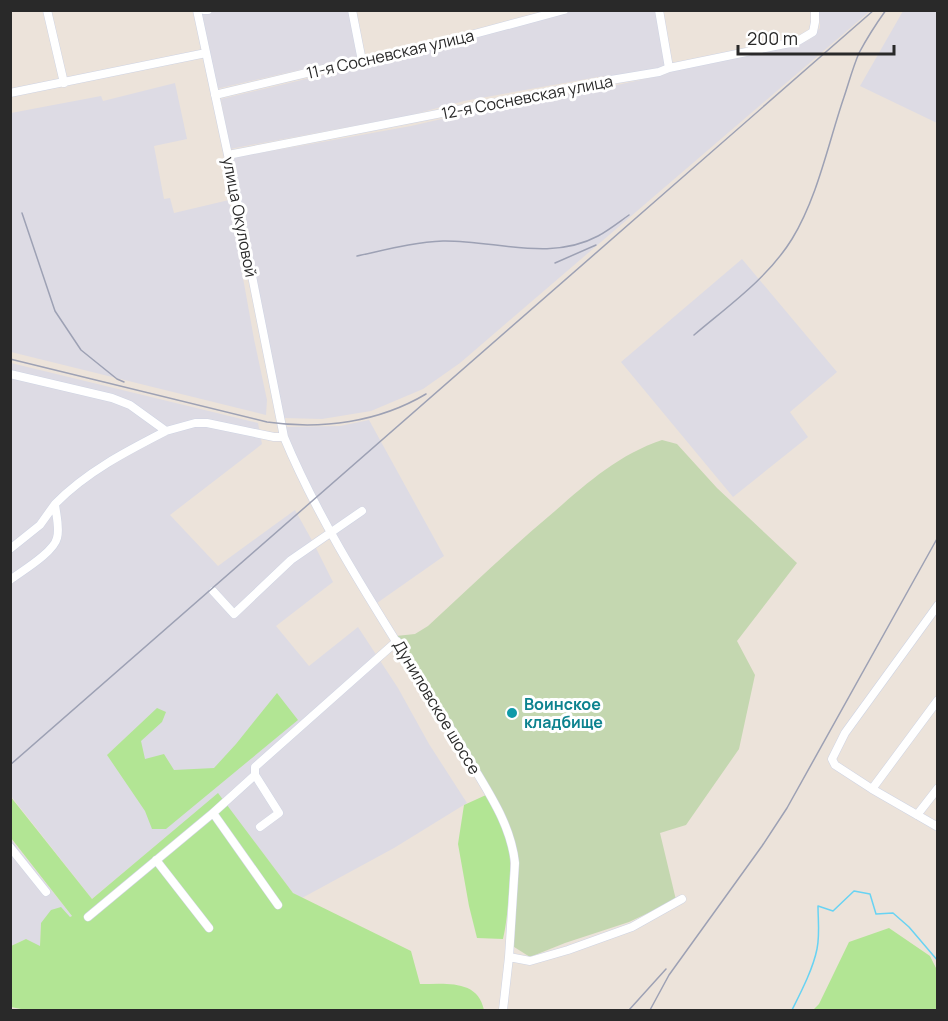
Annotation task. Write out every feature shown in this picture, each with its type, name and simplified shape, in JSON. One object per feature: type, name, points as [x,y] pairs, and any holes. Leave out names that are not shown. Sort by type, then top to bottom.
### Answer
[{"type":"street","points":[[47,10],[64,83]]},
{"type":"street","name":"улица Окуловой","points":[[197,10],[282,424]]},
{"type":"street","points":[[352,10],[362,61]]},
{"type":"street","name":"11-я Сосневская улица","points":[[215,95],[507,27],[564,10]]},
{"type":"street","points":[[659,10],[669,68]]},
{"type":"street","name":"12-я Сосневская улица","points":[[228,154],[659,72],[798,41],[813,32],[815,10]]},
{"type":"street","points":[[10,93],[206,53]]},
{"type":"street","points":[[10,374],[112,398],[130,405],[166,430]]},
{"type":"street","points":[[10,549],[39,525],[69,490],[127,451],[166,430],[195,423],[207,423],[284,437]]},
{"type":"street","name":"Дуниловское шоссе","points":[[282,424],[284,437],[303,479],[332,533],[485,786],[510,836],[515,863],[503,1011]]},
{"type":"street","points":[[10,580],[51,549],[57,539],[55,504]]},
{"type":"street","points":[[213,591],[234,614],[291,560],[362,511]]},
{"type":"street","points":[[938,605],[845,733],[832,759],[835,765],[872,789],[938,827]]},
{"type":"street","points":[[260,827],[279,813],[255,776],[255,767],[397,641]]},
{"type":"street","points":[[872,789],[938,700]]},
{"type":"street","points":[[88,917],[255,776]]},
{"type":"street","points":[[918,815],[938,788]]},
{"type":"street","points":[[213,813],[278,905]]},
{"type":"street","points":[[10,847],[46,892]]},
{"type":"street","points":[[156,860],[209,928]]},
{"type":"street","points":[[509,957],[530,961],[568,950],[632,927],[682,899]]},
{"type":"shaded area","points":[[216,10],[350,11],[359,56],[216,89],[201,13]]},
{"type":"shaded area","points":[[569,11],[658,11],[669,64],[620,75],[464,101],[411,115],[230,149],[221,99],[436,48]]},
{"type":"shaded area","points":[[818,11],[870,11],[460,363],[423,389],[371,411],[322,419],[282,418],[233,158],[603,88],[797,45],[809,40],[820,28]]},
{"type":"shaded area","points":[[903,11],[937,11],[937,123],[860,86]]},
{"type":"shaded area","points":[[175,83],[187,139],[154,146],[164,199],[170,198],[174,213],[229,200],[267,400],[266,415],[11,352],[11,113],[101,96],[103,101]]},
{"type":"shaded area","points":[[742,259],[837,372],[790,412],[808,437],[733,497],[621,362]]},
{"type":"shaded area","points":[[11,363],[258,423],[262,444],[170,515],[218,566],[295,510],[333,582],[276,626],[309,666],[358,627],[398,688],[429,744],[467,803],[394,848],[302,898],[293,893],[218,794],[92,899],[11,796]]},
{"type":"shaded area","points":[[369,420],[444,556],[377,603],[334,532],[303,473],[286,427],[340,426]]},
{"type":"shaded area","points":[[10,838],[72,916],[41,923],[40,947],[26,939],[11,946]]},
{"type":"green space","points":[[662,440],[677,444],[717,488],[797,563],[737,641],[755,675],[739,749],[686,825],[660,833],[676,900],[629,922],[530,957],[511,945],[517,868],[516,846],[509,824],[443,710],[396,636],[415,634],[428,626],[522,539],[592,479],[632,453]]},
{"type":"green space","points":[[277,693],[298,720],[166,829],[152,829],[145,811],[107,755],[157,708],[166,712],[162,722],[141,741],[145,759],[164,754],[174,770],[214,768]]},
{"type":"green space","points":[[218,793],[293,893],[411,951],[420,984],[450,984],[468,988],[481,1000],[484,1010],[26,1010],[11,1007],[11,946],[26,939],[40,946],[41,923],[51,910],[61,907],[70,917],[72,916],[11,838],[10,796],[92,899]]},
{"type":"green space","points":[[486,795],[503,830],[509,850],[509,890],[503,939],[477,938],[458,844],[464,805]]},
{"type":"green space","points":[[889,928],[930,956],[937,970],[937,1010],[813,1010],[819,1004],[849,942]]},
{"type":"waterway","points":[[792,1010],[815,957],[818,938],[818,906],[833,911],[854,891],[870,894],[876,914],[893,913],[909,927],[938,961]]},
{"type":"railway","points":[[10,765],[874,10]]},
{"type":"railway","points":[[694,335],[759,279],[792,239],[816,188],[859,53],[886,10]]},
{"type":"railway","points":[[22,213],[55,311],[81,350],[124,382]]},
{"type":"railway","points":[[357,256],[443,241],[522,248],[561,248],[580,244],[598,236],[629,215]]},
{"type":"railway","points":[[555,263],[596,245]]},
{"type":"railway","points":[[10,359],[267,422],[288,424],[350,422],[389,411],[426,394]]},
{"type":"railway","points":[[650,1010],[669,975],[787,808],[938,537]]},
{"type":"railway","points":[[629,1010],[666,969]]},
{"type":"place","name":"Воинское кладбище","points":[[512,713]]}]
